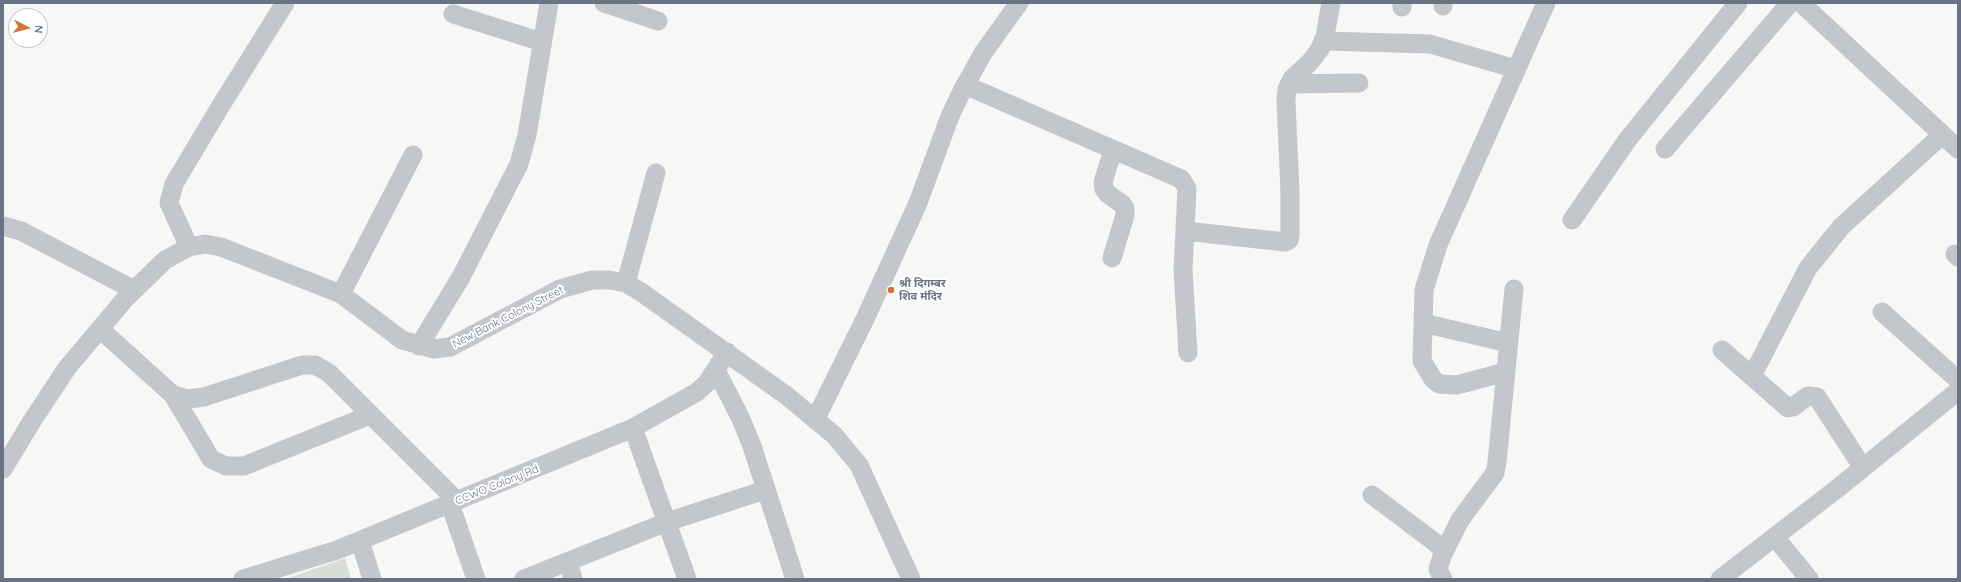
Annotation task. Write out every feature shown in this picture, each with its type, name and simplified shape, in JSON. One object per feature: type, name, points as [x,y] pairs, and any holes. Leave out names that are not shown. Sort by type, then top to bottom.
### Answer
[{"type":"street","points":[[188,247],[169,203],[174,184],[285,3]]},
{"type":"street","points":[[419,346],[462,277],[519,164],[527,135],[549,3]]},
{"type":"street","points":[[604,3],[658,21]]},
{"type":"street","points":[[815,420],[865,319],[918,203],[950,116],[965,85],[984,53],[1019,3]]},
{"type":"street","points":[[1185,231],[1277,242],[1289,240],[1290,193],[1286,101],[1289,84],[1292,79],[1310,62],[1323,41],[1331,3]]},
{"type":"street","points":[[1505,372],[1466,383],[1447,386],[1439,384],[1428,373],[1422,361],[1424,290],[1438,245],[1546,3]]},
{"type":"street","points":[[1572,220],[1628,139],[1738,3]]},
{"type":"street","points":[[1665,149],[1790,3]]},
{"type":"street","points":[[1801,3],[1958,150]]},
{"type":"street","points":[[453,14],[542,42]]},
{"type":"street","points":[[1323,41],[1430,44],[1516,69]]},
{"type":"street","points":[[1289,84],[1359,83]]},
{"type":"street","points":[[965,85],[1181,179],[1186,188],[1183,270],[1188,353]]},
{"type":"street","points":[[1752,376],[1808,268],[1841,227],[1942,135]]},
{"type":"street","points":[[1112,150],[1103,182],[1104,189],[1125,208],[1125,215],[1112,258]]},
{"type":"street","points":[[341,294],[413,156]]},
{"type":"street","points":[[626,283],[656,174]]},
{"type":"street","points":[[3,226],[21,231],[134,290]]},
{"type":"street","name":"New Bank Colony Street","points":[[3,469],[32,420],[67,368],[134,290],[166,260],[188,247],[205,244],[221,247],[341,294],[402,340],[434,349],[450,347],[560,289],[592,280],[609,280],[626,283],[641,292],[787,396],[834,435],[859,465],[911,579]]},
{"type":"street","points":[[1443,579],[1438,569],[1445,550],[1460,520],[1494,473],[1497,462],[1514,289]]},
{"type":"street","points":[[1882,312],[1958,380]]},
{"type":"street","points":[[1423,323],[1508,343]]},
{"type":"street","points":[[100,329],[173,395],[211,459],[226,466],[244,466],[370,415]]},
{"type":"street","points":[[1722,350],[1788,408],[1793,407],[1808,396],[1817,397],[1864,468]]},
{"type":"street","name":"CCWO Colony Rd","points":[[243,579],[337,550],[633,428],[697,392],[707,383],[727,352]]},
{"type":"street","points":[[173,395],[188,399],[204,397],[302,365],[315,365],[329,373],[453,503],[476,579]]},
{"type":"street","points":[[716,370],[746,432],[795,579]]},
{"type":"street","points":[[1720,579],[1954,399]]},
{"type":"street","points":[[633,428],[687,579]]},
{"type":"street","points":[[524,579],[570,570],[667,522],[765,490]]},
{"type":"street","points":[[1372,494],[1445,550]]},
{"type":"street","points":[[1775,537],[1808,579]]},
{"type":"street","points":[[360,541],[372,579]]},
{"type":"shaded area","points":[[345,558],[351,579],[286,579]]},
{"type":"place","name":"श्री दिगम्बर शिव मंदिर","points":[[891,290]]}]
